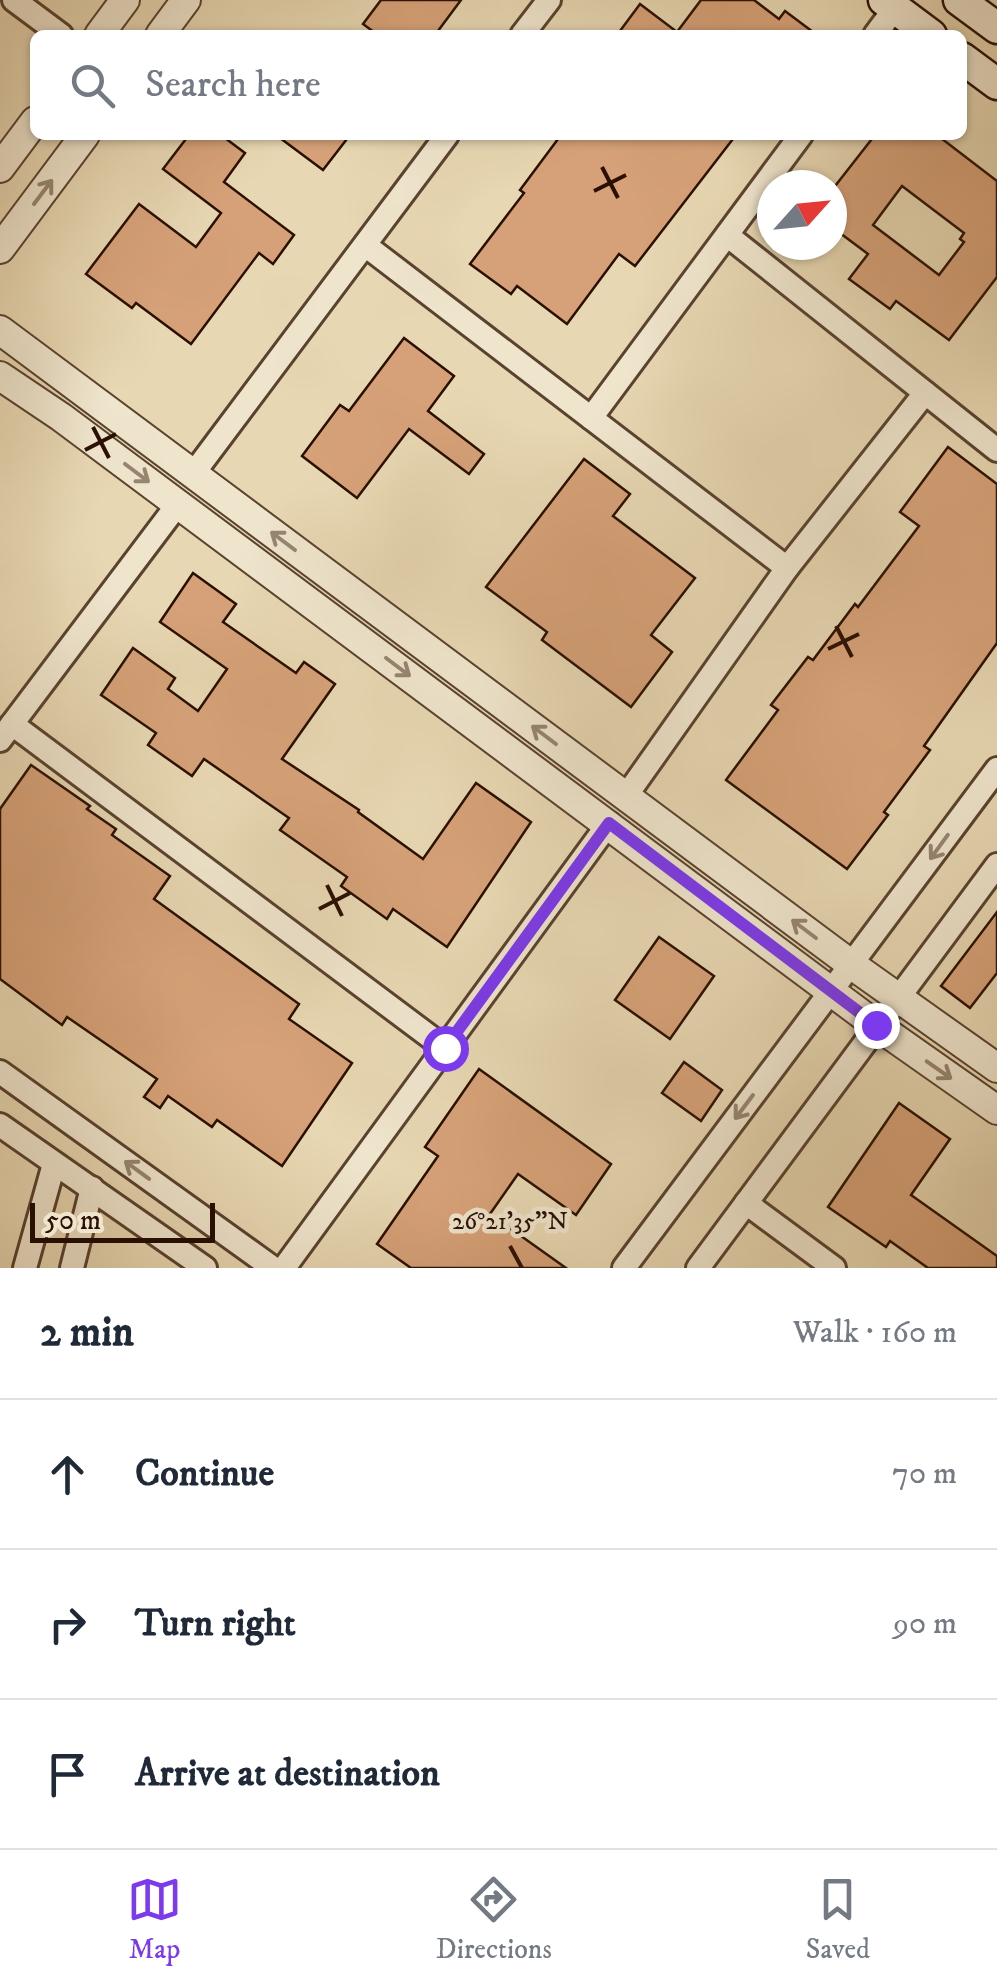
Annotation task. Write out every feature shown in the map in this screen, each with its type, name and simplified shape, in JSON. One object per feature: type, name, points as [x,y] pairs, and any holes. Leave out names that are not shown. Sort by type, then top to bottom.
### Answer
[{"type":"main road","points":[[960,0],[997,28]]},
{"type":"main road","points":[[890,4],[924,30]]},
{"type":"main road","points":[[967,62],[997,84]]},
{"type":"street","points":[[14,0],[54,30]]},
{"type":"street","points":[[103,30],[125,0]]},
{"type":"street","points":[[164,30],[186,0]]},
{"type":"street","points":[[526,30],[549,0]]},
{"type":"street","points":[[877,30],[890,4]]},
{"type":"street","points":[[0,168],[30,128]]},
{"type":"street","points":[[0,249],[81,140]]},
{"type":"street","points":[[193,474],[444,140]]},
{"type":"street","points":[[591,418],[797,140]]},
{"type":"street","points":[[727,235],[997,450]]},
{"type":"street","points":[[365,244],[787,568]]},
{"type":"street","points":[[0,330],[852,966],[997,1068]]},
{"type":"street","points":[[0,376],[61,417],[876,1025],[997,1110]]},
{"type":"street","points":[[626,796],[787,568],[926,394]]},
{"type":"street","points":[[178,504],[6,732],[445,1048]]},
{"type":"street","points":[[624,1268],[997,768]]},
{"type":"street","points":[[284,1268],[609,823]]},
{"type":"street","points":[[698,1268],[997,866]]},
{"type":"street","points":[[0,1072],[273,1268]]},
{"type":"street","points":[[0,1125],[205,1268]]},
{"type":"street","points":[[25,1268],[54,1164]]},
{"type":"street","points":[[72,1268],[92,1188]]},
{"type":"street","points":[[746,1203],[834,1268]]},
{"type":"building","points":[[381,0],[461,0],[439,30],[371,30],[363,24]]},
{"type":"building","points":[[701,0],[754,0],[779,19],[785,11],[810,30],[678,30]]},
{"type":"building","points":[[640,4],[674,30],[621,30]]},
{"type":"building","points":[[185,140],[228,140],[245,153],[224,182],[294,235],[273,264],[259,253],[191,344],[136,303],[132,308],[86,274],[139,204],[196,247],[221,213],[163,169]]},
{"type":"building","points":[[283,140],[346,140],[323,170]]},
{"type":"building","points":[[557,140],[732,140],[635,266],[619,254],[567,324],[517,286],[511,294],[470,264],[524,193],[520,190]]},
{"type":"building","points":[[871,140],[944,140],[997,181],[997,277],[949,340],[896,301],[890,309],[849,279],[868,254],[847,238],[847,171]],"holes":[[[902,186],[964,233],[960,239],[964,242],[939,275],[873,225]]]},
{"type":"building","points":[[404,338],[454,376],[428,411],[484,454],[469,474],[409,429],[357,498],[302,456],[340,405],[349,411]]},
{"type":"building","points":[[948,447],[997,484],[997,643],[924,746],[930,750],[884,812],[888,815],[847,869],[726,780],[778,710],[771,705],[808,657],[813,660],[855,604],[858,607],[919,526],[900,512]]},
{"type":"building","points":[[584,459],[630,494],[613,516],[695,578],[651,635],[672,652],[631,707],[542,640],[547,632],[486,587]]},
{"type":"building","points":[[193,573],[236,604],[223,622],[296,673],[304,662],[335,684],[282,759],[423,859],[476,783],[531,822],[447,947],[393,909],[387,919],[341,886],[347,877],[280,830],[289,818],[204,759],[192,776],[148,745],[156,733],[101,695],[133,648],[175,678],[168,689],[198,711],[227,669],[160,622]]},
{"type":"building","points":[[31,765],[90,806],[87,809],[116,829],[112,835],[170,876],[154,899],[299,1004],[289,1019],[352,1063],[282,1166],[217,1120],[212,1127],[168,1096],[160,1108],[144,1097],[157,1079],[67,1017],[62,1025],[0,979],[0,809]]},
{"type":"building","points":[[997,912],[997,973],[970,1008],[941,986]]},
{"type":"building","points":[[659,937],[714,976],[670,1039],[615,1000]]},
{"type":"building","points":[[684,1062],[722,1090],[701,1121],[662,1093]]},
{"type":"building","points":[[479,1069],[611,1164],[576,1215],[518,1174],[490,1214],[566,1268],[411,1268],[377,1244],[438,1156],[425,1147]]},
{"type":"building","points":[[899,1103],[950,1139],[911,1195],[997,1256],[997,1268],[928,1268],[890,1241],[886,1247],[828,1207]]},
{"type":"route","points":[[445,1048],[609,823],[876,1025]]}]
